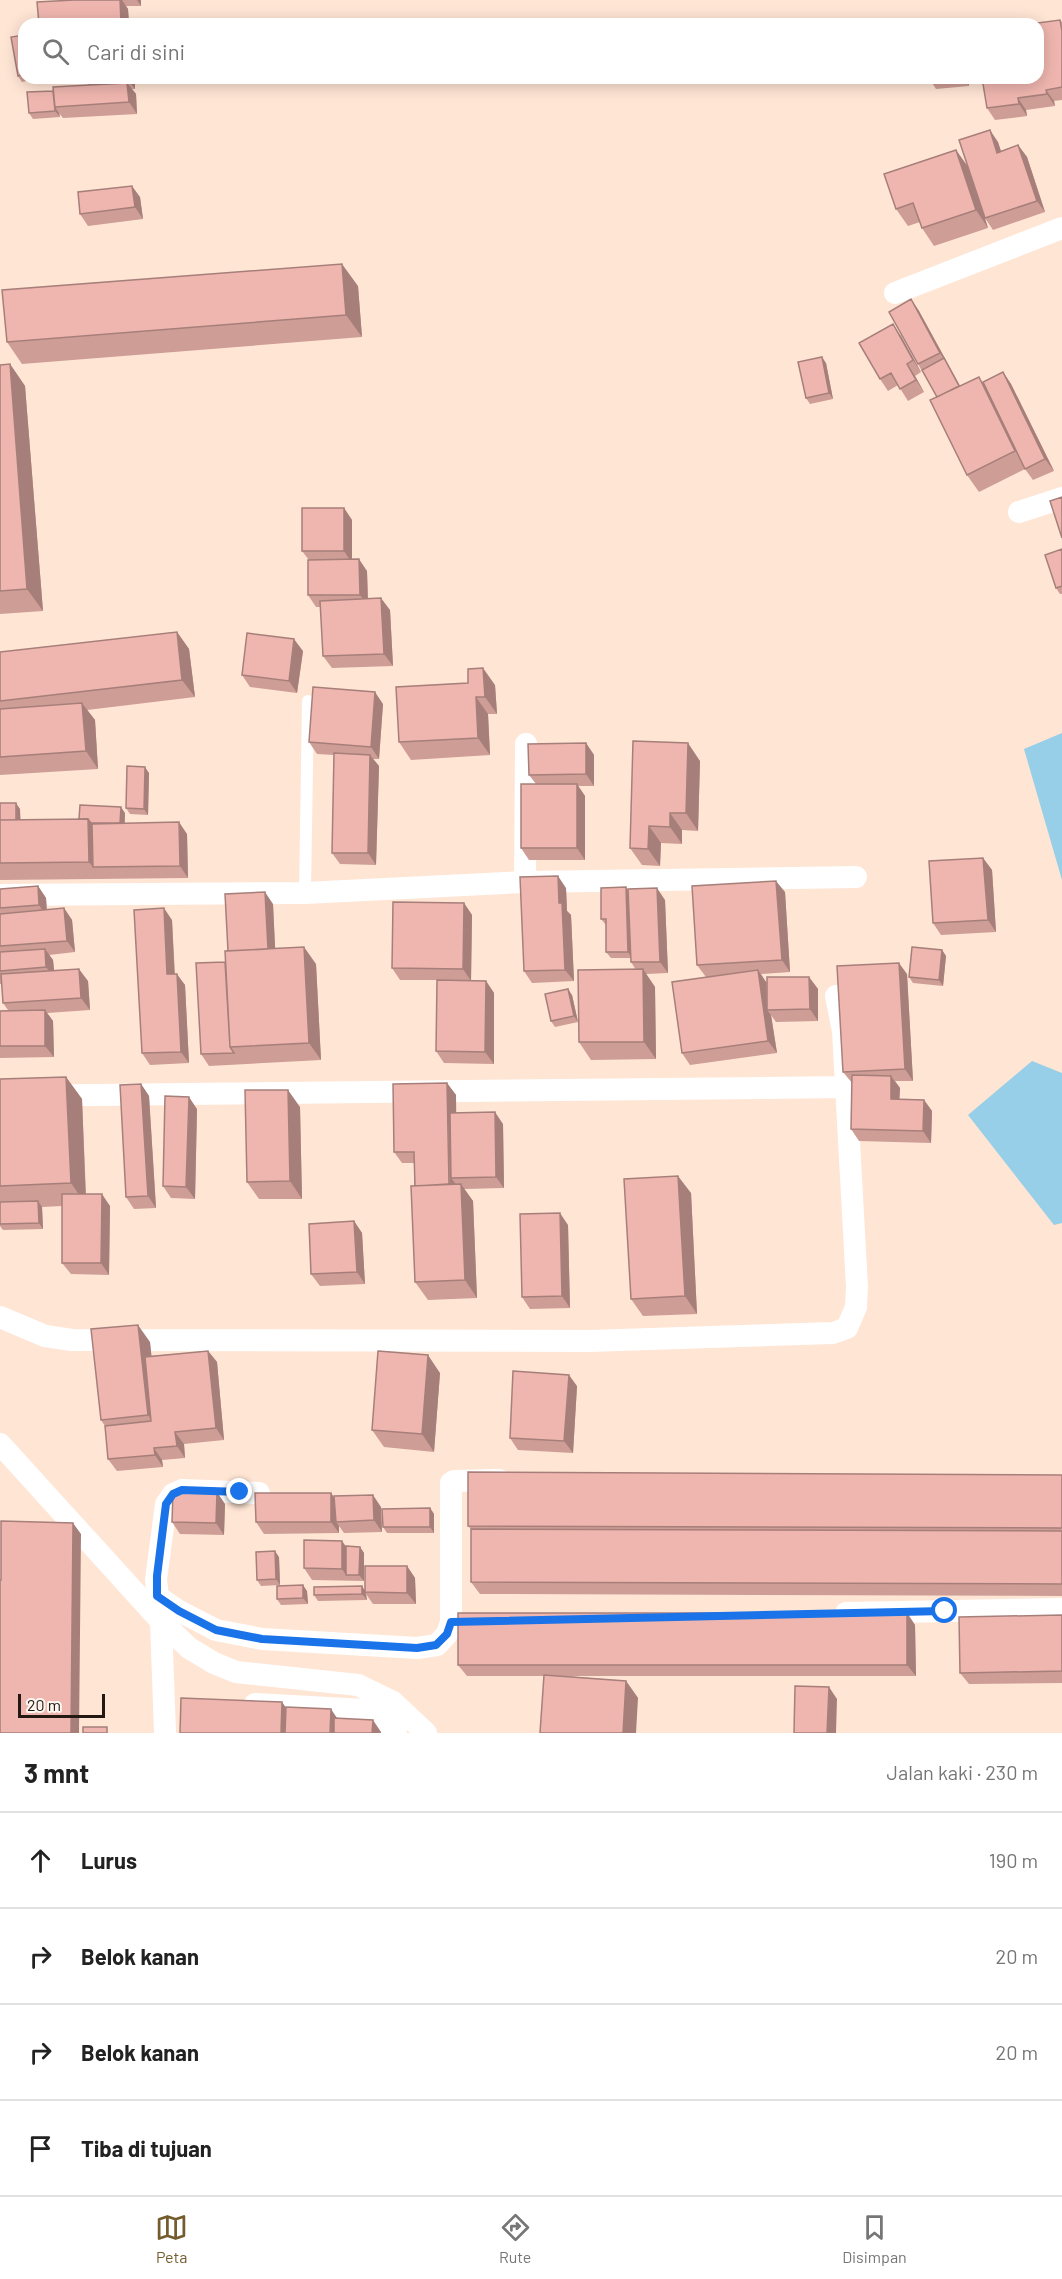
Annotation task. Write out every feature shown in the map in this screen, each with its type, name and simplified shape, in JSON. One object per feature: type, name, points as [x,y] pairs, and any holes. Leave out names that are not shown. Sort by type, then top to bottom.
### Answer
[{"type":"street","points":[[895,292],[1062,228]]},
{"type":"street","points":[[1019,512],[1062,498]]},
{"type":"street","points":[[525,882],[526,744]]},
{"type":"street","points":[[0,895],[304,894],[525,882],[856,877]]},
{"type":"street","points":[[0,1317],[45,1336],[72,1340],[589,1341],[833,1333],[847,1328],[856,1307],[857,1287],[843,1030],[836,996]]},
{"type":"street","points":[[0,1096],[847,1088]]},
{"type":"street","points":[[0,1444],[161,1621],[189,1648],[214,1663],[236,1672],[358,1684],[393,1702],[426,1733]]},
{"type":"street","points":[[157,1596],[179,1611],[216,1630],[262,1639],[417,1648],[436,1645],[447,1634],[451,1622],[451,1483],[454,1481],[526,1480]]},
{"type":"street","points":[[165,1733],[157,1576],[166,1504],[173,1494],[182,1490],[259,1493]]},
{"type":"street","points":[[822,1614],[1062,1609]]},
{"type":"street","points":[[451,1622],[475,1621]]},
{"type":"street","points":[[165,1699],[189,1700]]},
{"type":"street","points":[[236,1703],[364,1710],[377,1715],[396,1733]]},
{"type":"lane","points":[[304,894],[308,701]]},
{"type":"water","points":[[1062,733],[1062,880],[1024,749]]},
{"type":"water","points":[[1032,1061],[1062,1073],[1062,1223],[1054,1225],[968,1115]]},
{"type":"building","points":[[120,0],[121,18],[38,18],[37,2]]},
{"type":"building","points":[[1060,20],[1062,87],[1046,90],[1047,94],[1018,98],[1019,104],[987,108],[983,84],[1044,84],[1044,22]]},
{"type":"building","points":[[18,36],[18,76],[11,37]]},
{"type":"building","points":[[127,84],[129,102],[55,107],[53,87]]},
{"type":"building","points":[[53,91],[55,111],[29,113],[27,92]]},
{"type":"building","points":[[990,130],[997,153],[1018,145],[1037,201],[985,218],[959,140]]},
{"type":"building","points":[[956,150],[976,210],[922,228],[913,203],[896,209],[884,174]]},
{"type":"building","points":[[132,186],[135,207],[80,214],[78,192]]},
{"type":"building","points":[[342,264],[346,315],[7,342],[2,290]]},
{"type":"building","points":[[911,299],[940,353],[918,364],[889,312]]},
{"type":"building","points":[[893,324],[913,360],[907,364],[916,380],[900,389],[891,373],[880,379],[859,343]]},
{"type":"building","points":[[822,357],[829,393],[806,398],[798,362]]},
{"type":"building","points":[[944,358],[959,386],[937,397],[922,370]]},
{"type":"building","points":[[10,364],[27,589],[0,591],[0,365]]},
{"type":"building","points":[[1003,372],[1045,459],[1025,469],[983,382]]},
{"type":"building","points":[[979,377],[1015,451],[967,475],[930,400]]},
{"type":"building","points":[[1062,497],[1062,538],[1050,501]]},
{"type":"building","points":[[302,508],[344,508],[344,551],[302,551]]},
{"type":"building","points":[[1062,549],[1062,586],[1056,588],[1045,555]]},
{"type":"building","points":[[359,559],[360,595],[308,595],[308,560]]},
{"type":"building","points":[[381,598],[384,654],[323,656],[320,601]]},
{"type":"building","points":[[177,632],[182,680],[0,701],[0,652]]},
{"type":"building","points":[[247,633],[294,639],[289,681],[242,675]]},
{"type":"building","points":[[483,668],[485,697],[476,697],[478,738],[399,742],[396,687],[468,683],[468,669]]},
{"type":"building","points":[[313,687],[375,692],[371,747],[309,742]]},
{"type":"building","points":[[82,703],[86,751],[0,757],[0,709]]},
{"type":"building","points":[[633,741],[688,743],[686,813],[670,813],[670,827],[649,826],[648,849],[630,848]]},
{"type":"building","points":[[586,743],[586,774],[529,775],[528,744]]},
{"type":"building","points":[[334,753],[370,755],[368,853],[332,853]]},
{"type":"building","points":[[127,766],[145,767],[144,809],[126,808]]},
{"type":"building","points":[[521,784],[577,784],[577,848],[521,848]]},
{"type":"building","points":[[0,803],[16,803],[16,820],[0,820]]},
{"type":"building","points":[[80,805],[121,807],[120,823],[91,823],[88,819],[79,819]]},
{"type":"building","points":[[88,819],[89,862],[0,863],[0,820]]},
{"type":"building","points":[[179,822],[180,866],[93,867],[92,824]]},
{"type":"building","points":[[983,858],[988,920],[933,923],[929,861]]},
{"type":"building","points":[[558,876],[559,903],[562,903],[565,970],[524,971],[520,877]]},
{"type":"building","points":[[776,881],[782,960],[697,965],[692,886]]},
{"type":"building","points":[[38,886],[39,905],[0,908],[0,889]]},
{"type":"building","points":[[626,887],[628,952],[606,952],[606,919],[601,919],[601,888]]},
{"type":"building","points":[[657,888],[660,962],[631,962],[628,889]]},
{"type":"building","points":[[265,892],[268,949],[228,951],[225,894]]},
{"type":"building","points":[[393,902],[464,903],[463,969],[392,968]]},
{"type":"building","points":[[64,908],[67,941],[0,946],[0,914]]},
{"type":"building","points":[[164,908],[167,974],[177,974],[181,1052],[142,1053],[134,910]]},
{"type":"building","points":[[304,947],[309,1043],[230,1047],[225,951]]},
{"type":"building","points":[[912,947],[942,950],[939,980],[909,977]]},
{"type":"building","points":[[45,949],[46,967],[0,971],[0,952]]},
{"type":"building","points":[[225,962],[230,1047],[234,1053],[201,1054],[196,963]]},
{"type":"building","points":[[899,963],[905,1069],[843,1072],[837,966]]},
{"type":"building","points":[[79,969],[81,998],[3,1003],[1,974]]},
{"type":"building","points":[[643,969],[644,1042],[579,1042],[578,970]]},
{"type":"building","points":[[758,970],[768,1041],[682,1053],[672,982]]},
{"type":"building","points":[[767,977],[809,977],[810,1009],[767,1010]]},
{"type":"building","points":[[437,980],[486,981],[485,1052],[436,1051]]},
{"type":"building","points":[[568,989],[574,1016],[551,1021],[545,994]]},
{"type":"building","points":[[45,1010],[45,1046],[0,1046],[0,1011]]},
{"type":"building","points":[[852,1075],[891,1076],[891,1099],[924,1100],[923,1131],[851,1129]]},
{"type":"building","points":[[66,1077],[71,1183],[0,1186],[0,1079]]},
{"type":"building","points":[[447,1083],[449,1184],[415,1186],[414,1152],[394,1152],[393,1084]]},
{"type":"building","points":[[141,1084],[148,1196],[126,1197],[120,1085]]},
{"type":"building","points":[[245,1090],[288,1090],[290,1181],[247,1182]]},
{"type":"building","points":[[165,1096],[189,1097],[186,1187],[163,1186]]},
{"type":"building","points":[[495,1112],[496,1177],[451,1178],[450,1113]]},
{"type":"building","points":[[678,1176],[685,1296],[631,1299],[624,1179]]},
{"type":"building","points":[[461,1184],[465,1280],[415,1282],[411,1186]]},
{"type":"building","points":[[62,1194],[102,1194],[101,1263],[62,1263]]},
{"type":"building","points":[[38,1201],[39,1223],[0,1224],[0,1202]]},
{"type":"building","points":[[560,1213],[562,1296],[522,1297],[520,1214]]},
{"type":"building","points":[[354,1221],[357,1272],[311,1274],[309,1224]]},
{"type":"building","points":[[138,1325],[148,1415],[101,1420],[91,1329]]},
{"type":"building","points":[[208,1351],[216,1428],[175,1432],[177,1446],[154,1448],[155,1455],[108,1459],[105,1426],[151,1421],[145,1357]]},
{"type":"building","points":[[378,1351],[428,1355],[422,1434],[372,1430]]},
{"type":"building","points":[[513,1371],[569,1375],[564,1441],[510,1438]]},
{"type":"building","points":[[468,1472],[1062,1475],[1062,1528],[468,1526]]},
{"type":"building","points":[[173,1491],[217,1492],[216,1523],[172,1522]]},
{"type":"building","points":[[255,1493],[331,1493],[331,1522],[256,1522]]},
{"type":"building","points":[[373,1495],[374,1520],[336,1522],[334,1496]]},
{"type":"building","points":[[430,1508],[430,1527],[383,1527],[382,1509]]},
{"type":"building","points":[[1,1521],[73,1523],[71,1733],[0,1733]]},
{"type":"building","points":[[471,1529],[1062,1531],[1062,1584],[471,1582]]},
{"type":"building","points":[[304,1540],[342,1541],[342,1569],[304,1568]]},
{"type":"building","points":[[346,1546],[360,1547],[359,1575],[346,1575]]},
{"type":"building","points":[[275,1551],[276,1579],[257,1580],[256,1552]]},
{"type":"building","points":[[365,1566],[407,1566],[407,1593],[365,1592]]},
{"type":"building","points":[[303,1585],[303,1598],[277,1599],[277,1586]]},
{"type":"building","points":[[362,1586],[362,1594],[314,1595],[314,1587]]},
{"type":"building","points":[[458,1613],[907,1613],[907,1665],[458,1665]]},
{"type":"building","points":[[1062,1615],[1062,1671],[960,1673],[959,1617]]},
{"type":"building","points":[[544,1675],[626,1681],[623,1733],[540,1733]]},
{"type":"building","points":[[795,1686],[829,1687],[827,1733],[794,1733]]},
{"type":"building","points":[[181,1698],[282,1702],[281,1733],[180,1733]]},
{"type":"building","points":[[286,1707],[331,1709],[330,1733],[285,1733]]},
{"type":"building","points":[[334,1718],[373,1720],[372,1733],[334,1733]]},
{"type":"building","points":[[83,1727],[107,1727],[107,1733],[83,1733]]},
{"type":"route","points":[[240,1492],[182,1490],[173,1494],[166,1504],[157,1576],[157,1596],[179,1611],[216,1630],[262,1639],[417,1648],[436,1645],[447,1634],[451,1622],[945,1611]]}]
